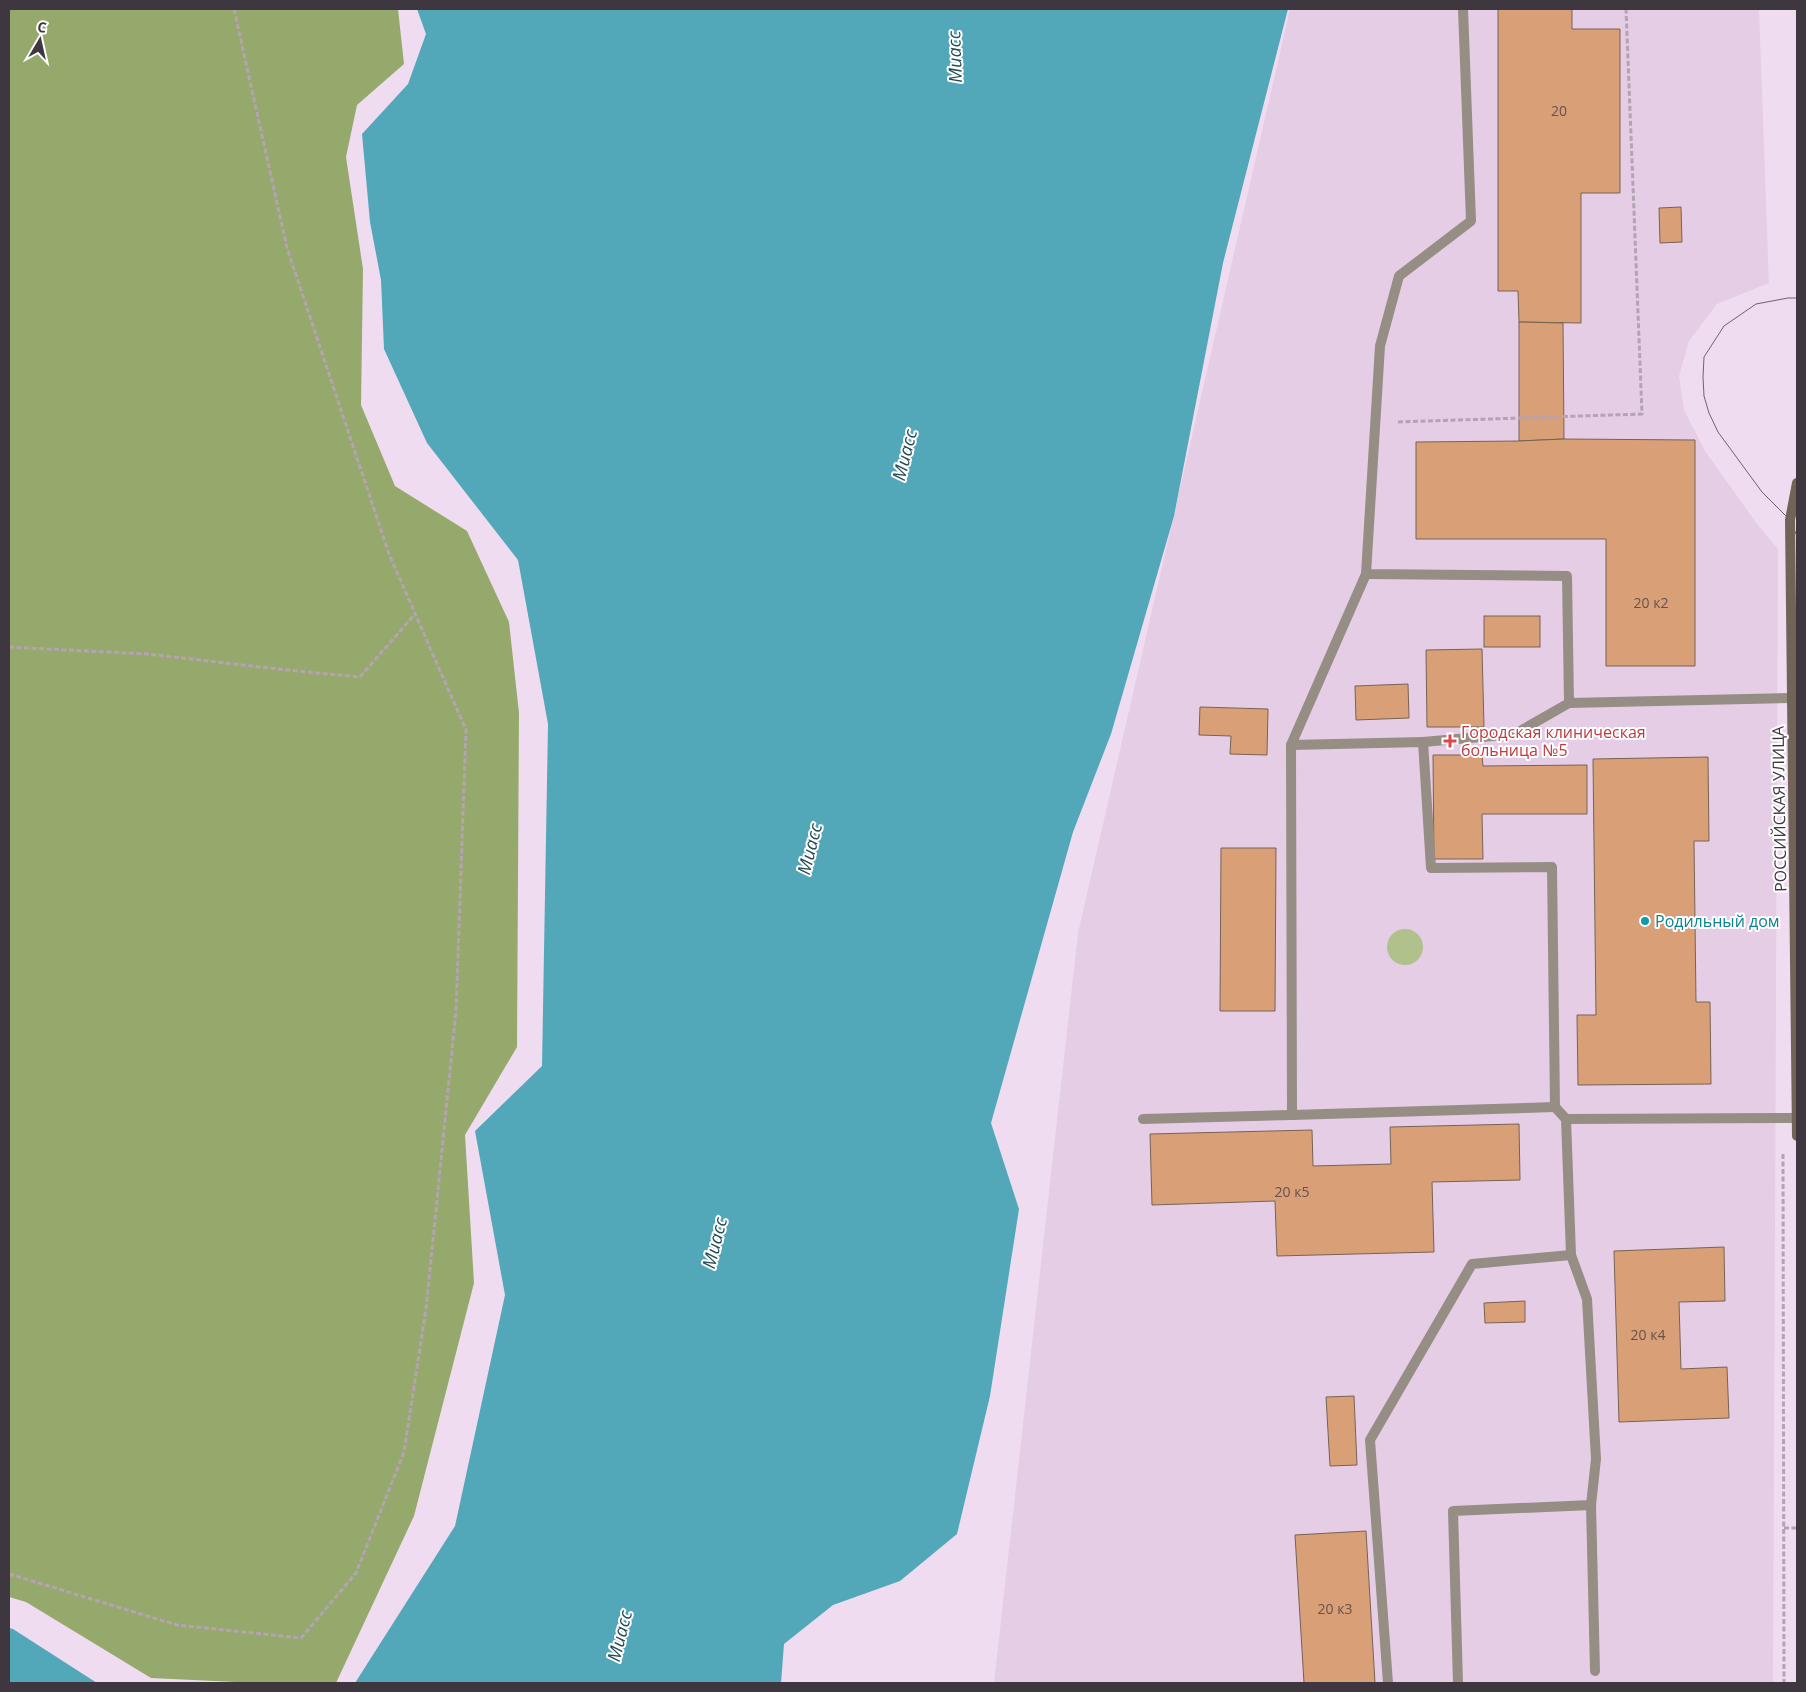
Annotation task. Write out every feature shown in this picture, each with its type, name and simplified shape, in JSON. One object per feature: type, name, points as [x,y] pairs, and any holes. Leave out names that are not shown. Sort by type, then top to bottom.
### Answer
[{"type":"main road","name":"РОССИЙСКАЯ УЛИЦА","points":[[1797,483],[1790,520],[1797,1136]]},
{"type":"lane","points":[[1292,1115],[1291,745],[1366,574],[1380,346],[1399,276],[1471,221],[1463,9]]},
{"type":"lane","points":[[1366,574],[1567,576],[1569,703]]},
{"type":"lane","points":[[1291,745],[1423,742],[1515,734],[1569,703],[1793,698]]},
{"type":"lane","points":[[1423,742],[1431,868],[1552,867],[1556,1108],[1566,1120],[1572,1255],[1587,1299],[1596,1460],[1591,1505],[1594,1671]]},
{"type":"lane","points":[[1143,1119],[1556,1108]]},
{"type":"lane","points":[[1566,1120],[1797,1118]]},
{"type":"lane","points":[[1388,1683],[1370,1440],[1472,1264],[1572,1255]]},
{"type":"lane","points":[[1458,1683],[1453,1511],[1591,1505]]},
{"type":"path","points":[[9,1574],[177,1625],[301,1638],[356,1573],[404,1452],[426,1310],[456,1011],[466,730],[389,554],[287,248],[234,9]]},
{"type":"path","points":[[1375,422],[1642,414],[1626,9]]},
{"type":"path","points":[[9,646],[147,654],[360,677],[415,614]]},
{"type":"path","points":[[1783,1118],[1784,1683]]},
{"type":"path","points":[[1784,1528],[1797,1528]]},
{"type":"shaded area","name":"Городская клиническая больница №5","points":[[1290,9],[1759,9],[1769,283],[1717,304],[1689,341],[1679,376],[1684,410],[1705,451],[1757,524],[1778,549],[1773,1683],[994,1683],[1078,933]]},
{"type":"green space","points":[[9,9],[398,9],[404,64],[357,105],[346,157],[363,269],[361,405],[395,486],[467,531],[509,622],[519,713],[517,1047],[465,1135],[474,1283],[414,1516],[336,1683],[256,1683],[151,1678],[26,1602],[9,1597]]},
{"type":"green space","points":[[1405,929],[1412,930],[1418,934],[1422,940],[1422,954],[1418,960],[1412,964],[1405,965],[1398,964],[1392,960],[1388,954],[1387,947],[1388,940],[1392,934],[1398,930]]},
{"type":"water","name":"Миасс","points":[[417,9],[1288,9],[1223,263],[1174,516],[1111,734],[1073,832],[991,1123],[1019,1209],[990,1396],[957,1534],[900,1581],[833,1605],[784,1644],[781,1683],[355,1683],[455,1526],[505,1295],[475,1131],[542,1066],[548,724],[518,560],[427,443],[384,349],[381,280],[370,222],[362,134],[408,84],[426,34]]},
{"type":"water","points":[[9,1628],[13,1629],[97,1683],[9,1683]]},
{"type":"building","points":[[1498,9],[1572,9],[1572,29],[1620,29],[1620,193],[1581,193],[1581,323],[1519,322],[1518,291],[1498,291]]},
{"type":"building","points":[[1681,207],[1682,242],[1660,243],[1659,208]]},
{"type":"building","points":[[1519,322],[1563,323],[1564,439],[1519,441]]},
{"type":"building","points":[[1564,439],[1695,440],[1695,666],[1606,666],[1606,539],[1416,539],[1416,442]]},
{"type":"building","points":[[1484,616],[1540,616],[1540,647],[1484,647]]},
{"type":"building","points":[[1482,649],[1484,727],[1427,727],[1426,650]]},
{"type":"building","points":[[1408,684],[1409,718],[1356,720],[1355,686]]},
{"type":"building","points":[[1200,707],[1268,709],[1267,755],[1230,754],[1231,736],[1199,735]]},
{"type":"building","points":[[1433,755],[1482,755],[1483,766],[1587,765],[1587,814],[1482,814],[1483,859],[1434,859]]},
{"type":"building","name":"Родильный дом","points":[[1708,757],[1709,841],[1694,841],[1696,1002],[1710,1002],[1711,1084],[1578,1085],[1577,1015],[1596,1015],[1593,759]]},
{"type":"building","points":[[1221,848],[1276,848],[1275,1011],[1220,1011]]},
{"type":"building","points":[[1519,1124],[1520,1180],[1432,1182],[1434,1252],[1277,1256],[1275,1201],[1152,1205],[1150,1134],[1312,1130],[1313,1166],[1391,1164],[1390,1127]]},
{"type":"building","points":[[1724,1247],[1725,1301],[1679,1302],[1681,1369],[1727,1367],[1729,1418],[1619,1422],[1614,1251]]},
{"type":"building","points":[[1525,1301],[1525,1322],[1485,1323],[1484,1303]]},
{"type":"building","points":[[1354,1396],[1357,1465],[1330,1466],[1326,1397]]},
{"type":"building","points":[[1366,1531],[1375,1683],[1304,1683],[1295,1535]]},
{"type":"tram line","points":[[1797,298],[1756,304],[1724,326],[1704,357],[1703,377],[1704,396],[1709,413],[1718,432],[1762,492],[1790,520],[1797,536]]},
{"type":"place","name":"Городская клиническая больница №5","points":[[1450,741]]},
{"type":"place","name":"Родильный дом","points":[[1645,921]]}]
